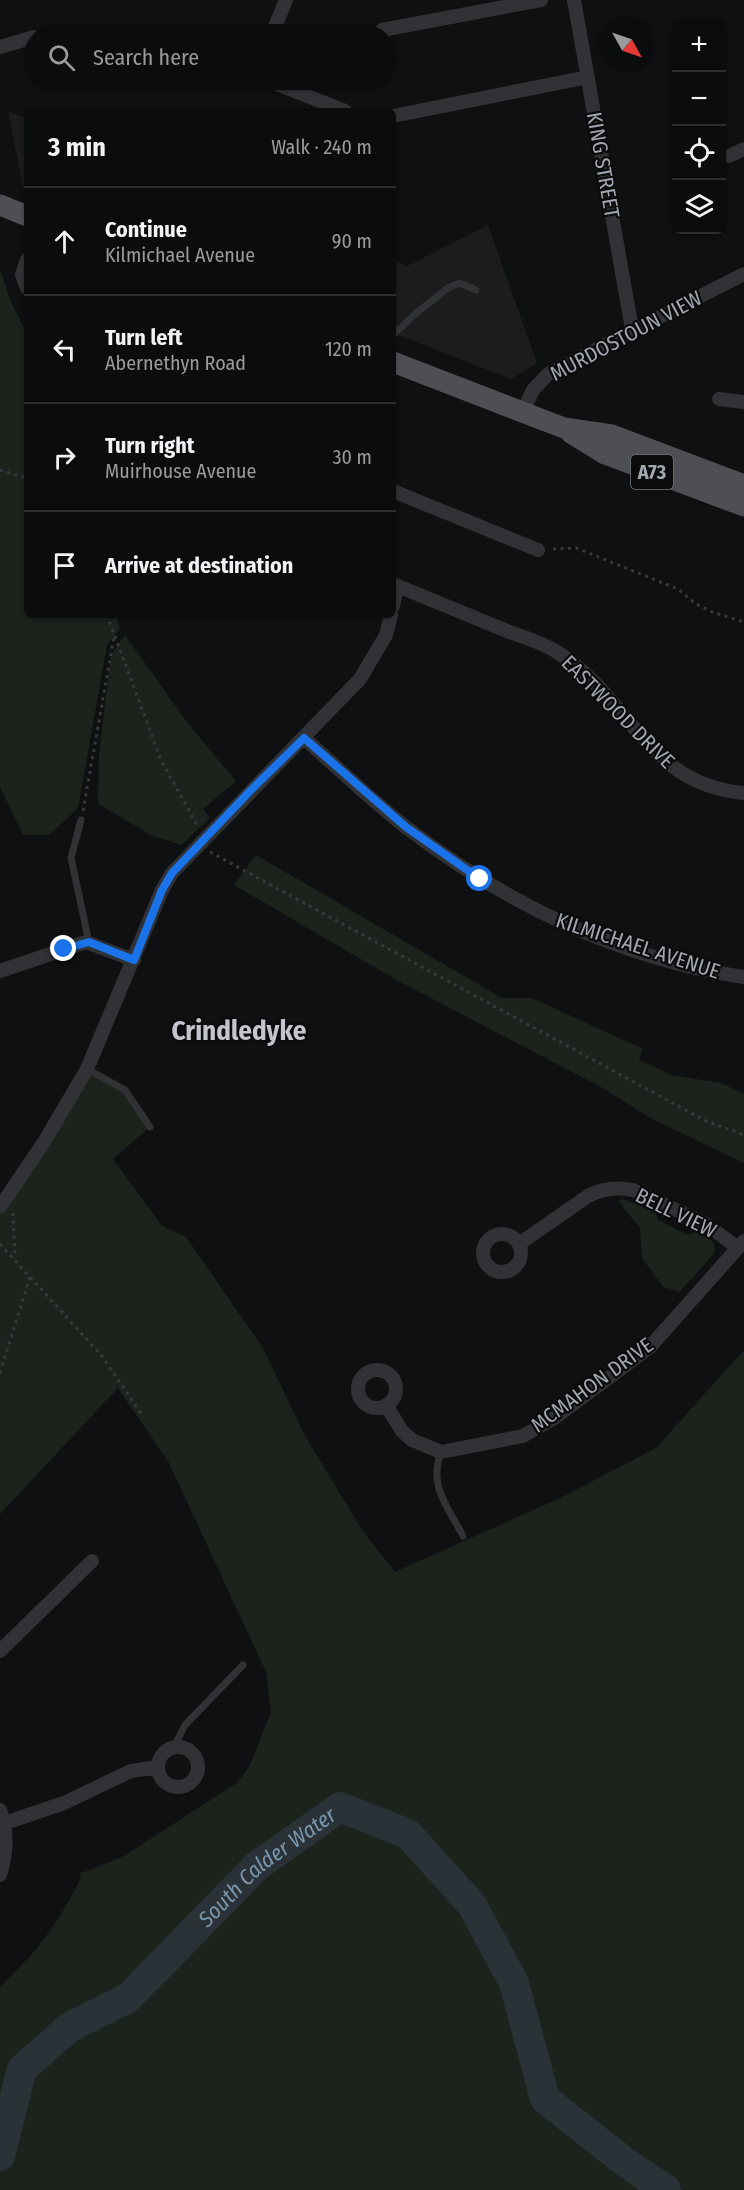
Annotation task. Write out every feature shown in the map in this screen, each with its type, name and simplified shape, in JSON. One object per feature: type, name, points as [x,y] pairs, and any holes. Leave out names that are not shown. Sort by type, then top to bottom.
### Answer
[{"type":"main road","points":[[0,205],[24,215]]},
{"type":"main road","name":"A73","points":[[396,363],[564,428],[612,435],[744,485]]},
{"type":"main road","name":"A73","points":[[564,428],[605,454],[744,506]]},
{"type":"street","points":[[276,24],[286,0]]},
{"type":"street","points":[[396,27],[541,0]]},
{"type":"street","name":"KING STREET","points":[[574,0],[632,329]]},
{"type":"street","points":[[0,47],[24,40]]},
{"type":"street","points":[[396,115],[588,77]]},
{"type":"street","points":[[292,90],[337,108]]},
{"type":"street","points":[[729,156],[744,148]]},
{"type":"street","name":"MURDOSTOUN VIEW","points":[[522,413],[533,390],[548,374],[632,329],[744,274]]},
{"type":"street","points":[[719,399],[744,402]]},
{"type":"street","points":[[396,492],[538,550]]},
{"type":"street","name":"EASTWOOD DRIVE","points":[[396,585],[556,651],[605,692],[657,755],[673,768],[704,786],[720,791],[744,793]]},
{"type":"street","points":[[0,1207],[87,1069],[162,890],[172,873],[360,679],[386,635],[391,618]]},
{"type":"street","name":"KILMICHAEL AVENUE","points":[[304,738],[406,827],[519,903],[551,919],[614,943],[679,963],[744,977]]},
{"type":"street","points":[[0,971],[89,942],[134,960]]},
{"type":"street","name":"BELL VIEW","points":[[519,1244],[588,1196],[599,1190],[621,1188],[633,1190],[706,1224],[741,1244]]},
{"type":"street","name":"MCMAHON DRIVE","points":[[441,1452],[523,1436],[556,1417],[649,1348],[741,1244]]},
{"type":"street","points":[[386,1405],[402,1431],[412,1440],[441,1452]]},
{"type":"street","points":[[0,1651],[92,1561]]},
{"type":"street","points":[[174,1747],[187,1749],[193,1753],[198,1766],[194,1778],[185,1785],[172,1786],[162,1779],[158,1767],[162,1754],[174,1747]]},
{"type":"street","points":[[0,1875],[6,1851],[2,1817],[64,1803],[131,1770],[158,1767]]},
{"type":"lane","points":[[396,332],[448,288],[459,283],[476,290]]},
{"type":"lane","points":[[81,820],[71,858],[89,942]]},
{"type":"lane","points":[[87,1069],[125,1090],[150,1126]]},
{"type":"lane","points":[[441,1452],[435,1474],[438,1486],[463,1536]]},
{"type":"lane","points":[[174,1747],[184,1725],[243,1665]]},
{"type":"path","points":[[0,470],[24,477]]},
{"type":"path","points":[[538,550],[576,548],[678,589],[696,604],[712,612],[744,622]]},
{"type":"path","points":[[108,618],[161,760],[201,842],[704,1120],[744,1136]]},
{"type":"path","points":[[86,795],[109,653],[115,636]]},
{"type":"path","points":[[12,1190],[15,1259]]},
{"type":"path","points":[[0,1244],[101,1355],[143,1416]]},
{"type":"path","points":[[0,1373],[31,1276]]},
{"type":"shaded area","points":[[8,111],[24,117],[23,187]]},
{"type":"shaded area","points":[[488,225],[537,363],[511,379],[396,334],[396,262],[407,266]]},
{"type":"shaded area","points":[[0,269],[11,302],[24,328],[24,618],[117,618],[120,628],[107,645],[78,808],[49,835],[23,835],[0,787]]},
{"type":"shaded area","points":[[125,635],[187,722],[236,781],[203,809],[210,818],[181,845],[151,835],[98,804],[99,755],[111,654]]},
{"type":"shaded area","points":[[256,855],[502,998],[532,998],[643,1049],[639,1060],[672,1075],[721,1083],[744,1094],[744,1163],[652,1119],[601,1087],[400,982],[234,885]]},
{"type":"shaded area","points":[[87,1069],[125,1090],[150,1127],[113,1159],[162,1226],[186,1237],[263,1348],[304,1434],[362,1530],[395,1572],[560,1498],[656,1448],[744,1350],[744,2190],[0,2190],[0,1987],[46,1937],[81,1878],[79,1874],[124,1856],[238,1782],[250,1765],[271,1712],[266,1672],[168,1461],[118,1388],[0,1514],[0,1207]]},
{"type":"shaded area","points":[[623,1199],[655,1212],[658,1220],[688,1235],[698,1231],[714,1243],[715,1252],[680,1292],[663,1287],[642,1258],[640,1228],[618,1201]]},
{"type":"waterway","name":"South Calder Water","points":[[0,2156],[22,2069],[70,2027],[128,1998],[257,1866],[340,1807],[408,1834],[472,1905],[514,1983],[545,2099],[625,2162],[666,2190]]},
{"type":"district","name":"Crindledyke","points":[[239,1031]]},
{"type":"route","points":[[64,949],[89,942],[134,960],[162,890],[172,873],[304,738],[406,827],[480,879]]}]
